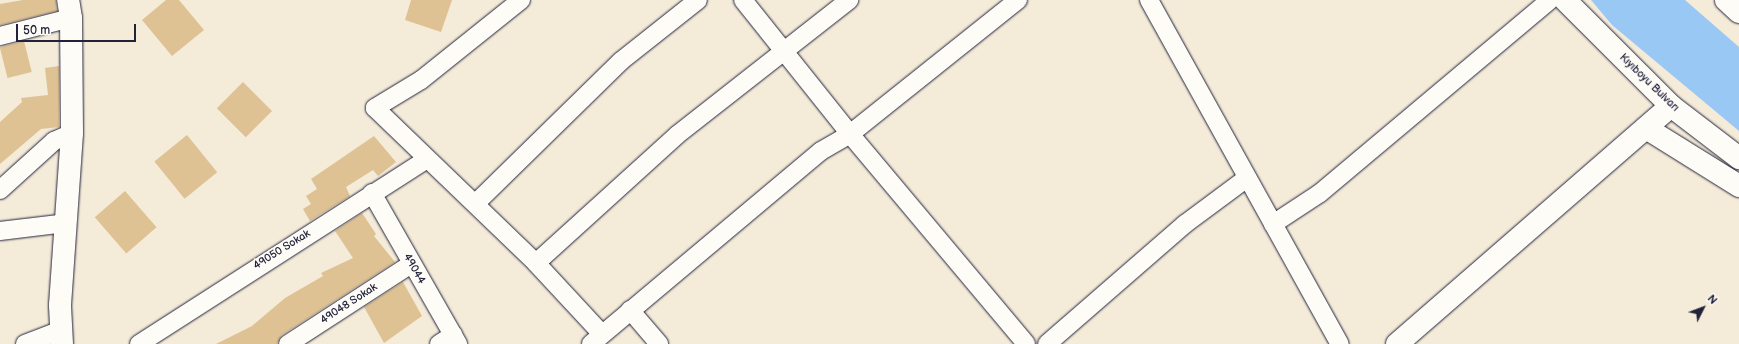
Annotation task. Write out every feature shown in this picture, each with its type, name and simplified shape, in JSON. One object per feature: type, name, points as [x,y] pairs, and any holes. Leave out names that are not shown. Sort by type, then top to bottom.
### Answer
[{"type":"main road","name":"Kıyıboyu Bulvarı","points":[[1565,0],[1671,106],[1739,158]]},
{"type":"main road","points":[[1726,0],[1739,12]]},
{"type":"main road","points":[[62,337],[66,223],[72,133],[69,9]]},
{"type":"main road","points":[[1396,344],[1671,106]]},
{"type":"main road","points":[[1646,128],[1739,186]]},
{"type":"street","points":[[522,0],[421,80],[375,108],[536,263],[596,339],[820,152],[850,134],[1018,0]]},
{"type":"street","points":[[476,204],[620,62],[698,0]]},
{"type":"street","points":[[743,0],[850,134],[1026,344]]},
{"type":"street","points":[[536,263],[624,181],[784,50],[849,0]]},
{"type":"street","points":[[1149,0],[1340,344]]},
{"type":"street","points":[[1273,224],[1320,193],[1550,0]]},
{"type":"street","points":[[0,36],[69,9]]},
{"type":"street","points":[[0,190],[54,141],[72,133]]},
{"type":"street","name":"49050 Sokak","points":[[139,344],[427,159]]},
{"type":"street","points":[[1047,344],[1185,224],[1247,178]]},
{"type":"street","name":"49044","points":[[372,193],[411,264],[450,341]]},
{"type":"street","points":[[0,231],[66,223]]},
{"type":"street","name":"49048 Sokak","points":[[288,344],[411,264]]},
{"type":"street","points":[[630,310],[659,344]]},
{"type":"street","points":[[25,344],[62,337]]},
{"type":"water","points":[[1591,0],[1685,0],[1739,47],[1739,131],[1612,25]]},
{"type":"building","points":[[23,0],[56,0],[57,11],[0,25],[0,4]]},
{"type":"building","points":[[166,0],[179,0],[204,30],[172,56],[142,20]]},
{"type":"building","points":[[411,0],[452,0],[441,32],[405,20]]},
{"type":"building","points":[[24,41],[32,72],[7,78],[0,47]]},
{"type":"building","points":[[59,66],[59,127],[41,129],[0,164],[0,122],[22,102],[21,98],[48,95],[45,68]]},
{"type":"building","points":[[243,82],[272,111],[246,137],[217,108]]},
{"type":"building","points":[[187,135],[217,172],[185,199],[154,161]]},
{"type":"building","points":[[374,136],[396,162],[378,176],[373,170],[346,187],[350,196],[310,221],[303,209],[311,204],[306,196],[317,189],[311,179]]},
{"type":"building","points":[[125,191],[156,227],[126,253],[95,217]]},
{"type":"building","points":[[362,213],[376,234],[374,236],[395,262],[282,335],[277,344],[216,344],[252,326],[285,298],[323,276],[321,273],[353,258],[335,231]]},
{"type":"building","points":[[403,282],[422,316],[384,343],[364,307]]}]
